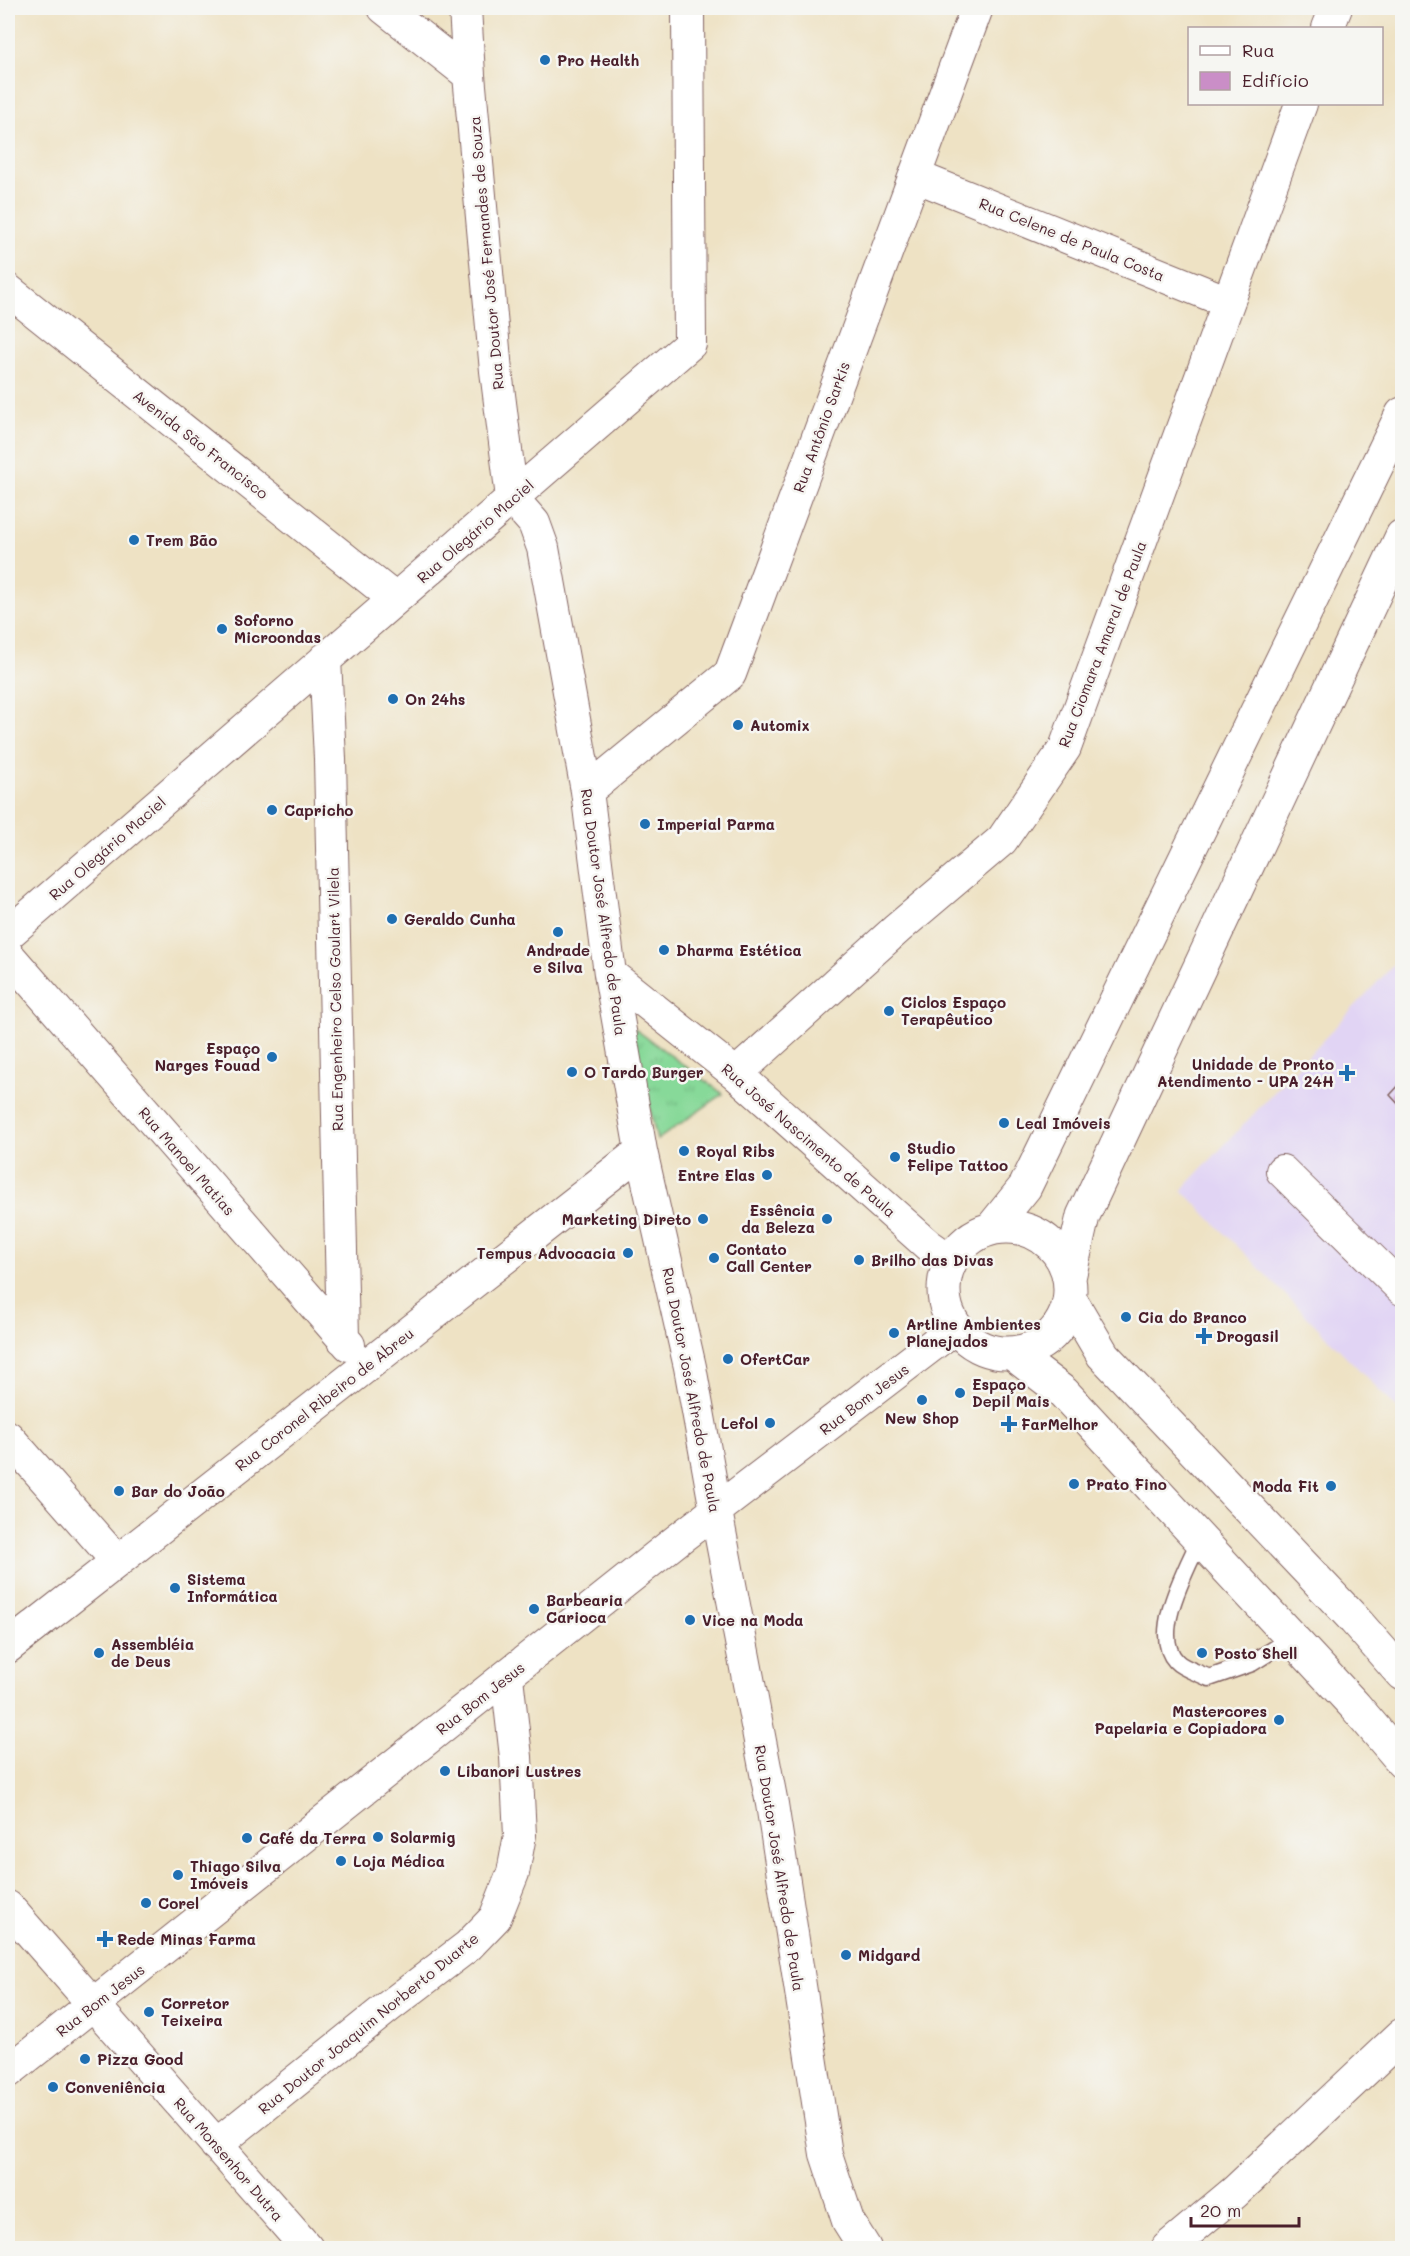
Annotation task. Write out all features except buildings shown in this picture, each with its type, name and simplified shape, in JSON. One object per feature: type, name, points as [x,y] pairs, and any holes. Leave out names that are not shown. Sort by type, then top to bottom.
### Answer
[{"type":"street","points":[[384,8],[469,75]]},
{"type":"street","name":"Rua Doutor José Fernandes de Souza","points":[[465,8],[496,371],[512,498]]},
{"type":"street","name":"Rua Antônio Sarkis","points":[[587,790],[730,674],[977,8]]},
{"type":"street","points":[[1328,27],[1336,8]]},
{"type":"street","name":"Rua Olegário Maciel","points":[[8,934],[690,344],[688,12]]},
{"type":"street","name":"Rua Ciomara Amaral de Paula","points":[[736,1074],[897,929],[1002,840],[1065,748],[1301,105]]},
{"type":"street","name":"Rua Celene de Paula Costa","points":[[915,176],[1228,302]]},
{"type":"street","name":"Avenida São Francisco","points":[[8,290],[395,599]]},
{"type":"street","points":[[991,1229],[1025,1187],[1402,414]]},
{"type":"street","name":"Rua Doutor José Alfredo de Paula","points":[[512,498],[534,523],[543,548],[587,790],[610,974],[641,1151],[690,1366],[772,1804],[826,2154],[848,2222],[865,2248]]},
{"type":"street","points":[[1402,537],[1083,1216],[1070,1288],[1064,1318],[1051,1336],[1033,1347],[1012,1353],[992,1350],[972,1342],[956,1328],[948,1312],[944,1295],[945,1277],[951,1261],[961,1246],[975,1235],[991,1229],[1012,1227],[1032,1231],[1049,1242],[1062,1258],[1070,1288],[1103,1354],[1344,1609],[1402,1674]]},
{"type":"street","name":"Rua Engenheiro Celso Goulart Vilela","points":[[325,659],[330,759],[343,1340]]},
{"type":"street","name":"Rua Manoel Matias","points":[[8,956],[367,1366]]},
{"type":"street","name":"Rua José Nascimento de Paula","points":[[610,974],[736,1074],[928,1245],[951,1261]]},
{"type":"street","name":"Rua Coronel Ribeiro de Abreu","points":[[8,1647],[641,1151]]},
{"type":"street","points":[[1282,1171],[1402,1289]]},
{"type":"street","name":"Rua Bom Jesus","points":[[8,2072],[716,1511],[956,1328]]},
{"type":"street","points":[[1012,1353],[1063,1392],[1292,1638],[1402,1761]]},
{"type":"street","points":[[8,1437],[117,1561]]},
{"type":"street","name":"Rua Doutor Joaquim Norberto Duarte","points":[[216,2145],[468,1946],[495,1918],[513,1873],[520,1836],[516,1757],[507,1677]]},
{"type":"street","name":"Rua Monsenhor Dutra","points":[[8,1908],[307,2248]]},
{"type":"street","points":[[1168,2248],[1235,2192],[1402,2035]]},
{"type":"lane","points":[[1200,1539],[1168,1617],[1166,1641],[1176,1662],[1209,1678],[1252,1663],[1292,1638]]},
{"type":"shaded area","name":"Unidade de Pronto Atendimento - UPA 24H","points":[[1402,956],[1402,1413],[1182,1190]]},
{"type":"green space","points":[[631,1026],[723,1094],[657,1140]]},
{"type":"place","name":"Pro Health","points":[[545,60]]},
{"type":"place","name":"Trem Bão","points":[[134,540]]},
{"type":"place","name":"Soforno Microondas","points":[[222,629]]},
{"type":"place","name":"On 24hs","points":[[393,699]]},
{"type":"place","name":"Automix","points":[[738,725]]},
{"type":"place","name":"Capricho","points":[[272,810]]},
{"type":"place","name":"Imperial Parma","points":[[645,824]]},
{"type":"place","name":"Geraldo Cunha","points":[[392,919]]},
{"type":"place","name":"Andrade e Silva","points":[[558,932]]},
{"type":"place","name":"Dharma Estética","points":[[664,950]]},
{"type":"place","name":"Ciclos Espaço Terapêutico","points":[[889,1011]]},
{"type":"place","name":"Espaço Narges Fouad","points":[[272,1057]]},
{"type":"place","name":"O Tardo Burger","points":[[572,1072]]},
{"type":"place","name":"Unidade de Pronto Atendimento - UPA 24H","points":[[1347,1073]]},
{"type":"place","name":"Leal Imóveis","points":[[1004,1123]]},
{"type":"place","name":"Royal Ribs","points":[[684,1151]]},
{"type":"place","name":"Studio Felipe Tattoo","points":[[895,1157]]},
{"type":"place","name":"Entre Elas","points":[[767,1175]]},
{"type":"place","name":"Marketing Direto","points":[[703,1219]]},
{"type":"place","name":"Essência da Beleza","points":[[827,1219]]},
{"type":"place","name":"Tempus Advocacia","points":[[628,1253]]},
{"type":"place","name":"Contato Call Center","points":[[714,1258]]},
{"type":"place","name":"Brilho das Divas","points":[[859,1260]]},
{"type":"place","name":"Cia do Branco","points":[[1126,1317]]},
{"type":"place","name":"Artline Ambientes Planejados","points":[[894,1333]]},
{"type":"place","name":"Drogasil","points":[[1204,1336]]},
{"type":"place","name":"OfertCar","points":[[728,1359]]},
{"type":"place","name":"Espaço Depil Mais","points":[[960,1393]]},
{"type":"place","name":"New Shop","points":[[922,1400]]},
{"type":"place","name":"Lefol","points":[[770,1423]]},
{"type":"place","name":"FarMelhor","points":[[1009,1424]]},
{"type":"place","name":"Prato Fino","points":[[1074,1484]]},
{"type":"place","name":"Moda Fit","points":[[1331,1486]]},
{"type":"place","name":"Bar do João","points":[[119,1491]]},
{"type":"place","name":"Sistema Informática","points":[[175,1588]]},
{"type":"place","name":"Barbearia Carioca","points":[[534,1609]]},
{"type":"place","name":"Vice na Moda","points":[[690,1620]]},
{"type":"place","name":"Assembléia de Deus","points":[[99,1653]]},
{"type":"place","name":"Posto Shell","points":[[1202,1653]]},
{"type":"place","name":"Mastercores Papelaria e Copiadora","points":[[1279,1720]]},
{"type":"place","name":"Libanori Lustres","points":[[445,1771]]},
{"type":"place","name":"Solarmig","points":[[378,1837]]},
{"type":"place","name":"Café da Terra","points":[[247,1838]]},
{"type":"place","name":"Loja Médica","points":[[341,1861]]},
{"type":"place","name":"Thiago Silva Imóveis","points":[[178,1875]]},
{"type":"place","name":"Corel","points":[[146,1903]]},
{"type":"place","name":"Rede Minas Farma","points":[[105,1939]]},
{"type":"place","name":"Midgard","points":[[846,1955]]},
{"type":"place","name":"Corretor Teixeira","points":[[149,2012]]},
{"type":"place","name":"Pizza Good","points":[[85,2059]]},
{"type":"place","name":"Conveniência","points":[[53,2087]]}]
